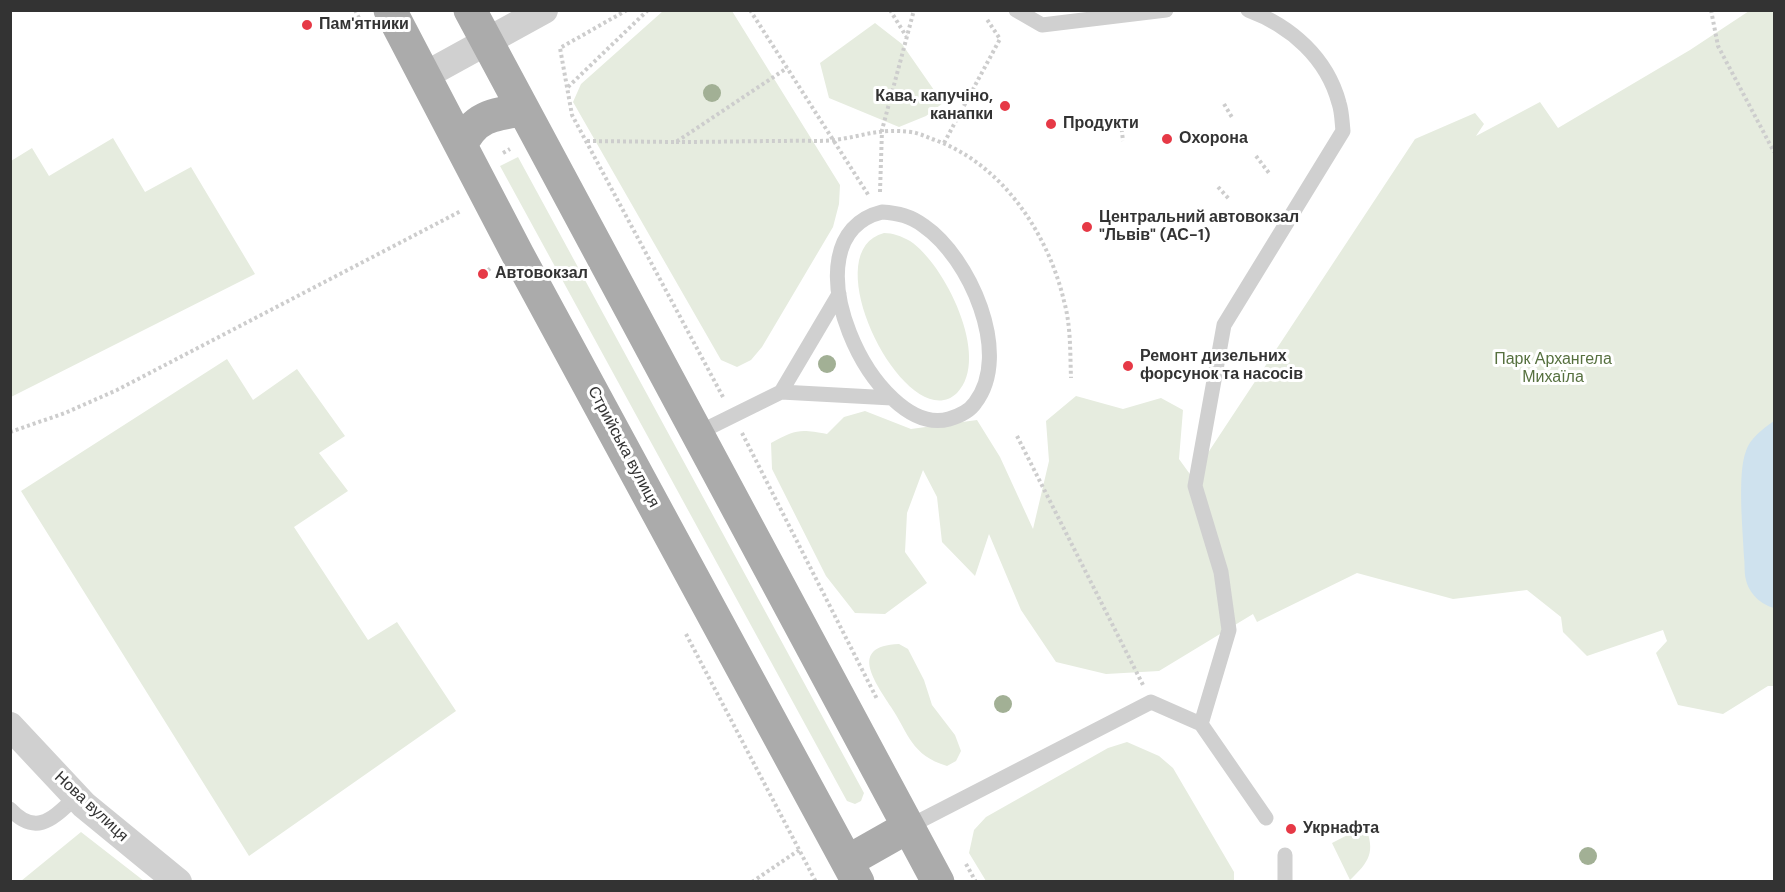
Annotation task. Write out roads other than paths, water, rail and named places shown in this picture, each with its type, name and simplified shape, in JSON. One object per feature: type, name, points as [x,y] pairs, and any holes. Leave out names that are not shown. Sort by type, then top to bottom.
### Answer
[{"type":"main road","name":"Стрийська вулиця","points":[[390,10],[461,146],[853,871]]},
{"type":"main road","points":[[470,10],[938,882]]},
{"type":"main road","points":[[461,146],[468,131],[483,119],[523,110]]},
{"type":"main road","points":[[853,871],[908,827]]},
{"type":"street","points":[[424,76],[544,10]]},
{"type":"street","name":"Нова вулиця","points":[[10,726],[76,797],[178,882]]},
{"type":"lane","points":[[1016,10],[1042,25],[1166,10]]},
{"type":"lane","points":[[1034,10],[1042,25]]},
{"type":"lane","points":[[1201,724],[1229,630],[1221,572],[1195,486],[1224,325],[1343,131],[1340,105],[1327,73],[1317,59],[1284,27],[1248,10]]},
{"type":"lane","points":[[882,212],[897,213],[924,225],[946,246],[965,274],[980,305],[988,338],[988,369],[980,397],[959,417],[944,421],[930,420],[916,415],[891,398],[861,359],[847,327],[839,294],[838,263],[846,235],[867,215],[882,212]]},
{"type":"lane","points":[[781,392],[839,294]]},
{"type":"lane","points":[[698,433],[781,392],[891,398]]},
{"type":"lane","points":[[908,827],[1151,702],[1201,724],[1266,818]]},
{"type":"lane","points":[[10,809],[28,823],[41,824],[52,818],[76,797]]},
{"type":"lane","points":[[1285,855],[1285,882]]},
{"type":"water","points":[[1774,421],[1774,608],[1757,598],[1750,590],[1746,580],[1741,488],[1743,461],[1748,446]]},
{"type":"place","name":"Пам'ятники","points":[[307,25]]},
{"type":"place","name":"Кава, капучіно, канапки","points":[[1005,106]]},
{"type":"place","name":"Продукти","points":[[1051,124]]},
{"type":"place","name":"Охорона","points":[[1167,139]]},
{"type":"place","name":"Центральний автовокзал \"Львів\" (АС-1)","points":[[1087,227]]},
{"type":"place","name":"Автовокзал","points":[[483,274]]},
{"type":"place","name":"Ремонт дизельних форсунок та насосів","points":[[1128,366]]},
{"type":"place","name":"Укрнафта","points":[[1291,829]]},
{"type":"park label","name":"Парк Архангела Михаїла","points":[[1553,369]]}]
